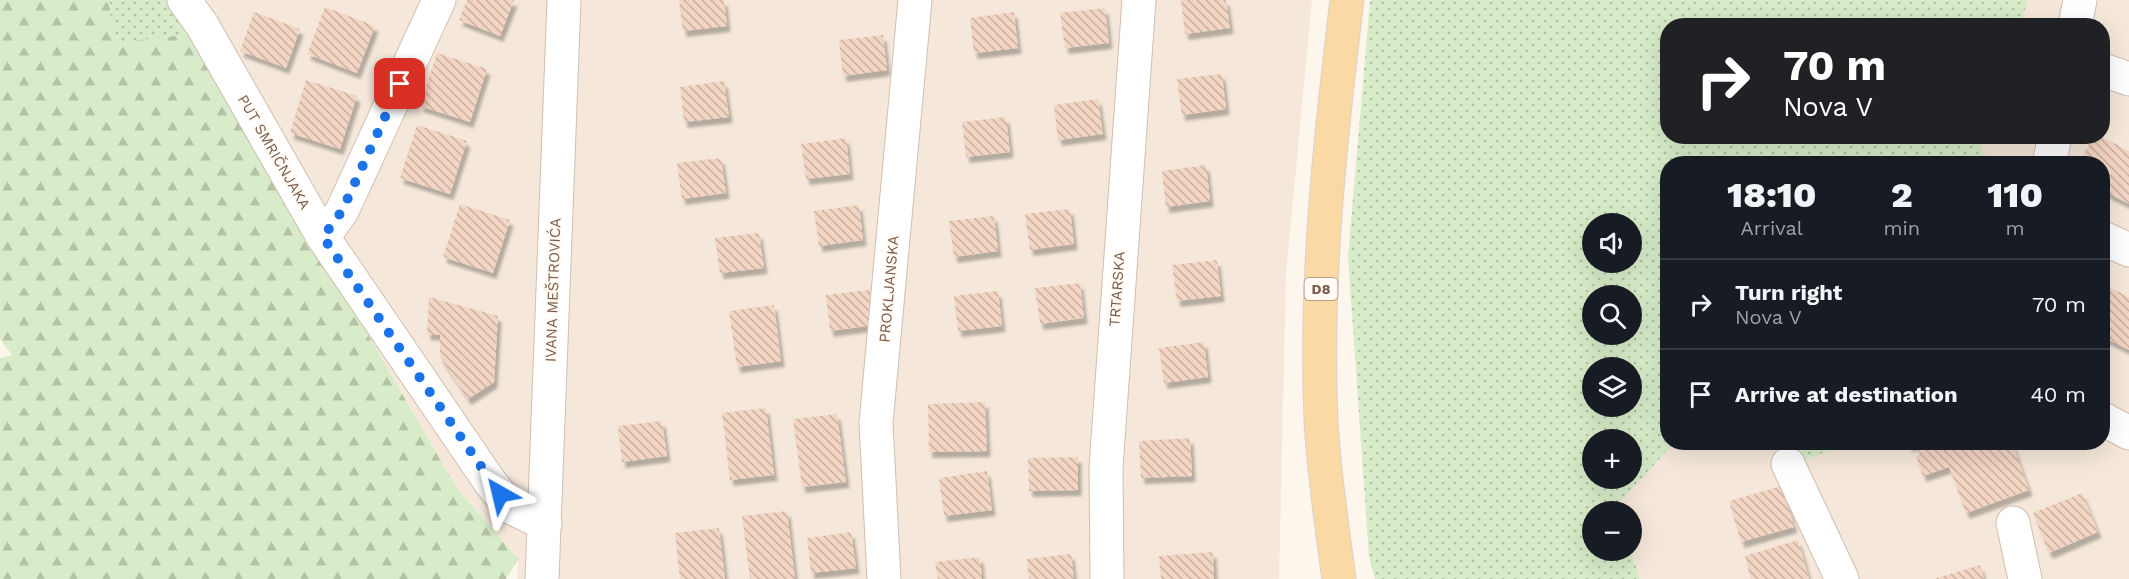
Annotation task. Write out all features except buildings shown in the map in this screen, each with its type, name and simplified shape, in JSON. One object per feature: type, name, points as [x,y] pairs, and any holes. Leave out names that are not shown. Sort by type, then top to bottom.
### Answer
[{"type":"main road","name":"D8","points":[[1339,579],[1321,422],[1320,300],[1327,169],[1347,0]]},
{"type":"street","points":[[323,237],[342,211],[439,0]]},
{"type":"street","name":"IVANA MEŠTROVIĆA","points":[[542,579],[564,0]]},
{"type":"street","name":"PROKLJANSKA","points":[[884,579],[876,423],[915,0]]},
{"type":"street","name":"TRTARSKA","points":[[1107,579],[1106,468],[1139,0]]},
{"type":"street","points":[[2077,18],[2080,0]]},
{"type":"street","name":"PUT SMRIČNJAKA","points":[[199,8],[323,237],[490,482],[510,507],[545,524]]},
{"type":"street","points":[[2110,72],[2129,79]]},
{"type":"street","points":[[2110,88],[2129,84]]},
{"type":"street","points":[[2110,241],[2129,250]]},
{"type":"street","points":[[2110,423],[2129,433]]},
{"type":"street","points":[[1788,464],[1842,579]]},
{"type":"street","points":[[2013,523],[2025,579]]},
{"type":"shaded area","points":[[171,0],[1312,0],[1286,275],[1279,579],[517,579],[518,559],[456,487],[194,34]]},
{"type":"shaded area","points":[[2028,0],[2129,0],[2129,579],[1640,579],[1634,561],[1642,561],[1642,501],[1621,501],[1632,489],[1642,489],[1642,478],[1668,450],[1797,450],[1804,460],[1831,450],[2110,450],[2110,156],[1986,156],[1981,146],[1982,144],[2110,144],[2110,18],[2022,18]]},
{"type":"green space","points":[[0,0],[109,0],[113,43],[194,34],[456,487],[518,559],[506,579],[0,579],[0,358],[12,355],[0,339]]},
{"type":"green space","points":[[109,0],[171,0],[194,34],[113,44]]},
{"type":"green space","points":[[1370,0],[2028,0],[2022,18],[1660,18],[1660,144],[1982,144],[1986,156],[1660,156],[1660,450],[1668,450],[1642,478],[1642,429],[1582,429],[1582,489],[1632,489],[1621,501],[1582,501],[1582,561],[1634,561],[1640,579],[1375,579],[1369,557],[1348,257]]},
{"type":"green space","points":[[1797,450],[1831,450],[1804,460]]},
{"type":"route","points":[[400,84],[342,211],[323,237],[500,494]]}]
